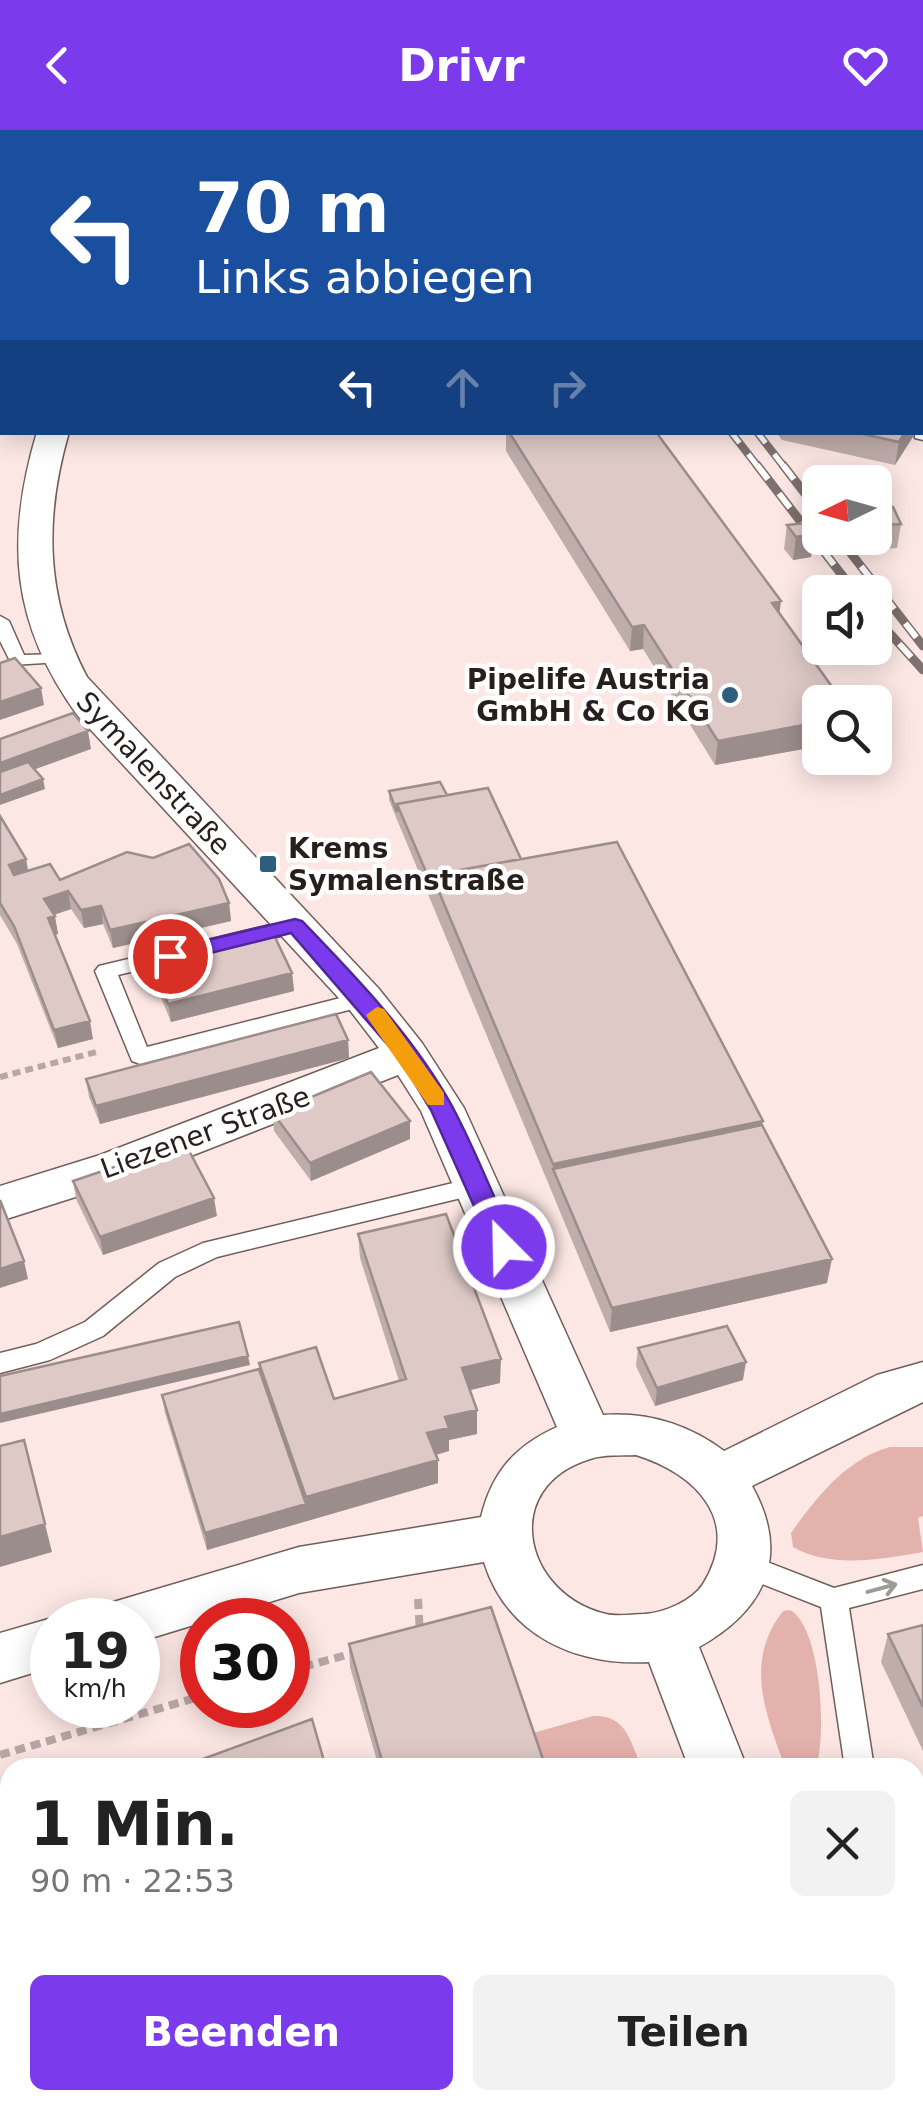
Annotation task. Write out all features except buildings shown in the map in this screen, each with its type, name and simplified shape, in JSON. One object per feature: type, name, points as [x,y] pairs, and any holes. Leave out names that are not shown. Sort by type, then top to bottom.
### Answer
[{"type":"street","name":"Symalenstraße","points":[[51,435],[37,490],[34,534],[36,582],[55,658],[91,708],[364,999],[408,1054],[442,1108],[587,1437]]},
{"type":"street","name":"Liezener Straße","points":[[0,1204],[116,1167],[408,1054]]},
{"type":"street","points":[[720,1477],[894,1390],[923,1382]]},
{"type":"street","points":[[636,1434],[682,1448],[720,1477],[744,1519],[744,1565],[717,1610],[667,1637],[610,1640],[556,1620],[518,1583],[503,1536],[513,1492],[543,1457],[587,1437],[636,1434]]},
{"type":"street","points":[[160,1611],[299,1570],[503,1536]]},
{"type":"street","points":[[667,1637],[714,1758]]},
{"type":"street","points":[[0,1658],[30,1649]]},
{"type":"lane","points":[[0,622],[18,661],[55,658]]},
{"type":"lane","points":[[295,926],[106,971],[140,1056],[364,999]]},
{"type":"lane","points":[[0,1362],[41,1353],[94,1329],[167,1270],[211,1250],[478,1186]]},
{"type":"lane","points":[[744,1565],[834,1600],[923,1577]]},
{"type":"lane","points":[[834,1600],[858,1758]]},
{"type":"path","points":[[0,1077],[134,1042]]},
{"type":"path","points":[[418,1599],[420,1635]]},
{"type":"path","points":[[402,1640],[435,1631]]},
{"type":"path","points":[[310,1666],[364,1650]]},
{"type":"path","points":[[0,1756],[180,1703]]},
{"type":"shaded area","points":[[890,1447],[923,1447],[923,1516],[918,1518],[923,1552],[840,1560],[793,1547],[791,1533],[833,1481],[859,1461]]},
{"type":"shaded area","points":[[790,1610],[800,1620],[815,1659],[821,1708],[818,1758],[782,1758],[765,1707],[761,1668],[764,1649],[783,1611]]},
{"type":"shaded area","points":[[593,1716],[604,1717],[625,1731],[638,1758],[534,1758],[526,1735]]},
{"type":"railway","points":[[733,435],[759,468]]},
{"type":"railway","points":[[759,435],[785,468]]},
{"type":"railway","points":[[757,465],[842,575]]},
{"type":"railway","points":[[783,465],[802,490]]},
{"type":"railway","points":[[852,555],[923,646]]},
{"type":"railway","points":[[892,636],[923,670]]},
{"type":"slow traffic","points":[[377,1015],[436,1099]]},
{"type":"place","name":"Pipelife Austria GmbH & Co KG","points":[[730,695]]},
{"type":"place","name":"Krems Symalenstraße","points":[[268,864]]},
{"type":"route","points":[[170,956],[295,926],[364,999],[408,1054],[442,1108],[504,1247]]}]
